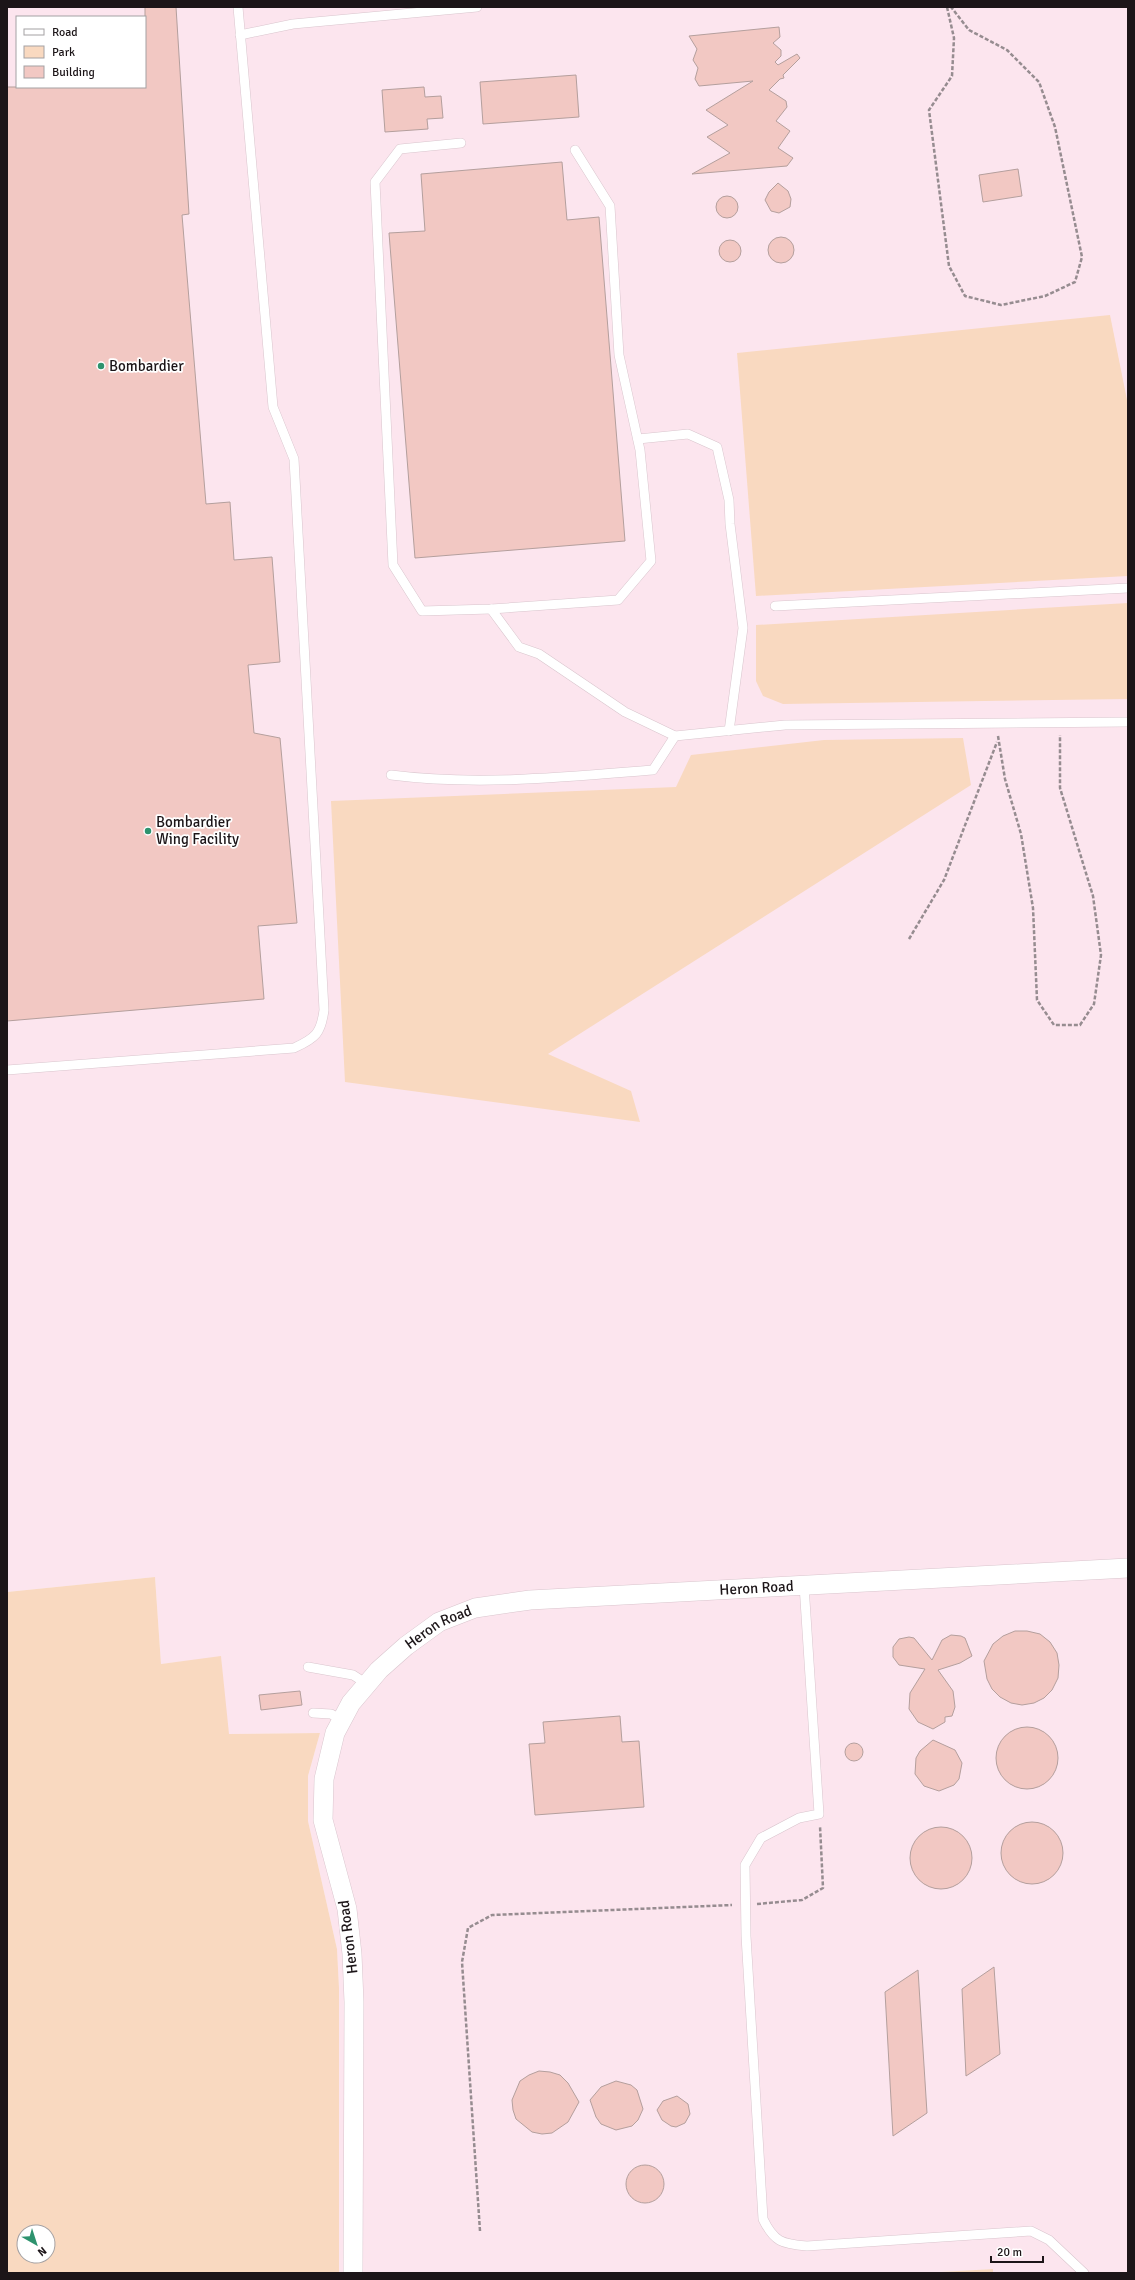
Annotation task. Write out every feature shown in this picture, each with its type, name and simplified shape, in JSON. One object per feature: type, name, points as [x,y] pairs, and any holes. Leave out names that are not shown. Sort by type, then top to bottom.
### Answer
[{"type":"street","name":"Heron Road","points":[[354,2273],[354,2002],[352,1954],[347,1909],[323,1820],[324,1779],[335,1733],[351,1703],[379,1670],[417,1638],[439,1622],[475,1608],[530,1600],[1128,1568]]},
{"type":"lane","points":[[7,1070],[294,1048],[312,1040],[322,1027],[324,1010],[294,459],[273,407],[238,7]]},
{"type":"lane","points":[[240,36],[293,24],[477,7]]},
{"type":"lane","points":[[461,143],[400,149],[375,182],[393,565],[422,611],[491,609],[618,600],[651,561],[638,439],[619,355],[610,206],[576,150]]},
{"type":"lane","points":[[638,439],[688,434],[717,447],[729,500],[730,524],[743,628],[729,731]]},
{"type":"lane","points":[[775,606],[1128,588]]},
{"type":"lane","points":[[491,609],[520,647],[538,654],[625,712],[675,736],[785,725],[1128,722]]},
{"type":"lane","points":[[391,775],[425,780],[521,779],[653,770],[675,736]]},
{"type":"lane","points":[[804,1585],[819,1814],[799,1818],[761,1838],[745,1865],[745,1905],[763,2219],[769,2232],[784,2244],[806,2246],[1031,2231],[1049,2240],[1084,2273]]},
{"type":"lane","points":[[308,1667],[353,1675],[367,1684]]},
{"type":"lane","points":[[313,1714],[331,1714],[342,1720]]},
{"type":"path","points":[[947,7],[954,38],[952,76],[929,110],[949,266],[965,296],[1001,305],[1046,296],[1075,282],[1082,257],[1055,127],[1039,82],[1007,50],[969,30],[951,7]]},
{"type":"path","points":[[998,723],[998,741],[1005,779],[1021,834],[1033,908],[1038,1000],[1054,1025],[1080,1025],[1094,1004],[1101,955],[1093,896],[1060,788],[1060,722]]},
{"type":"path","points":[[909,938],[944,880],[998,741]]},
{"type":"path","points":[[480,2231],[462,1962],[468,1928],[492,1915],[745,1905],[802,1900],[823,1888],[819,1814]]},
{"type":"shaded area","points":[[7,7],[1128,7],[1128,2273],[993,2273],[993,2269],[924,2273],[339,2273],[339,1988],[337,1949],[308,1821],[308,1776],[320,1733],[228,1734],[221,1657],[161,1664],[155,1577],[7,1592]]},
{"type":"green space","points":[[1110,315],[1128,405],[1128,576],[756,596],[737,353]]},
{"type":"green space","points":[[1128,603],[1128,699],[783,704],[763,696],[756,681],[756,625]]},
{"type":"green space","points":[[963,738],[971,785],[548,1054],[631,1091],[640,1122],[345,1082],[331,801],[676,787],[691,755],[824,740]]},
{"type":"green space","points":[[155,1577],[161,1664],[221,1656],[229,1734],[320,1733],[308,1776],[308,1821],[337,1949],[339,1988],[339,2273],[7,2273],[7,1592]]},
{"type":"green space","points":[[993,2269],[993,2273],[924,2273]]},
{"type":"building","name":"Bombardier Wing Facility","points":[[145,7],[176,7],[189,214],[182,215],[206,504],[230,502],[234,560],[272,557],[280,662],[248,665],[254,733],[280,738],[297,923],[258,926],[264,999],[7,1021],[7,87],[146,88]]},
{"type":"building","points":[[779,27],[780,37],[773,43],[781,50],[781,56],[775,62],[778,65],[797,54],[800,58],[783,75],[784,78],[780,79],[769,90],[786,101],[787,107],[776,121],[790,131],[778,148],[793,158],[787,166],[692,174],[730,153],[707,137],[728,125],[706,110],[753,81],[699,86],[695,79],[698,68],[693,60],[697,49],[689,36]]},
{"type":"building","points":[[576,75],[579,117],[483,124],[480,82]]},
{"type":"building","points":[[424,87],[425,97],[441,96],[443,118],[427,119],[428,129],[385,132],[382,90]]},
{"type":"building","points":[[562,162],[567,220],[599,217],[625,541],[415,558],[389,233],[425,231],[421,174]]},
{"type":"building","points":[[1018,169],[1022,196],[983,202],[979,175]]},
{"type":"building","points":[[778,183],[788,191],[791,199],[790,207],[779,213],[771,211],[765,200],[769,192]]},
{"type":"building","points":[[727,196],[735,199],[738,207],[735,215],[727,218],[719,215],[716,207],[719,199]]},
{"type":"building","points":[[781,237],[790,241],[794,250],[790,259],[781,263],[772,259],[768,250],[772,241]]},
{"type":"building","points":[[730,240],[738,243],[741,251],[738,259],[730,262],[722,259],[719,251],[722,243]]},
{"type":"building","points":[[1015,1631],[1027,1631],[1040,1634],[1050,1642],[1057,1653],[1059,1665],[1058,1678],[1052,1690],[1044,1698],[1034,1703],[1022,1705],[1011,1703],[1000,1697],[992,1689],[987,1679],[984,1661],[993,1644],[1003,1636]]},
{"type":"building","points":[[951,1635],[965,1638],[972,1656],[960,1663],[938,1670],[953,1691],[955,1707],[952,1716],[945,1717],[945,1722],[933,1729],[918,1722],[909,1709],[910,1693],[925,1669],[899,1665],[893,1657],[893,1647],[899,1639],[909,1637],[914,1638],[932,1660],[942,1640]]},
{"type":"building","points":[[300,1691],[302,1705],[261,1710],[259,1695]]},
{"type":"building","points":[[620,1716],[622,1742],[639,1741],[644,1807],[535,1815],[529,1744],[545,1743],[543,1722]]},
{"type":"building","points":[[1027,1727],[1039,1730],[1049,1736],[1055,1746],[1058,1758],[1055,1770],[1049,1780],[1039,1786],[1027,1789],[1015,1786],[1005,1780],[999,1770],[996,1758],[999,1746],[1005,1736],[1015,1730]]},
{"type":"building","points":[[933,1740],[955,1750],[962,1763],[959,1779],[954,1785],[939,1791],[924,1786],[915,1774],[916,1758],[920,1751]]},
{"type":"building","points":[[854,1743],[860,1746],[863,1752],[860,1758],[854,1761],[848,1758],[845,1752],[848,1746]]},
{"type":"building","points":[[1032,1822],[1044,1825],[1054,1831],[1060,1841],[1063,1853],[1060,1865],[1054,1875],[1044,1881],[1032,1884],[1020,1881],[1010,1875],[1004,1865],[1001,1853],[1004,1841],[1010,1831],[1020,1825]]},
{"type":"building","points":[[941,1827],[953,1830],[963,1836],[969,1846],[972,1858],[969,1870],[963,1880],[953,1886],[941,1889],[929,1886],[919,1880],[913,1870],[910,1858],[913,1846],[919,1836],[929,1830]]},
{"type":"building","points":[[994,1967],[1000,2054],[966,2076],[962,1989]]},
{"type":"building","points":[[918,1970],[927,2113],[893,2136],[885,1992]]},
{"type":"building","points":[[539,2071],[560,2075],[568,2083],[579,2102],[568,2122],[552,2133],[542,2134],[532,2132],[516,2119],[513,2110],[512,2100],[520,2081]]},
{"type":"building","points":[[616,2081],[631,2085],[637,2090],[643,2109],[638,2120],[632,2126],[616,2130],[601,2124],[596,2117],[590,2100],[601,2087]]},
{"type":"building","points":[[677,2096],[688,2104],[690,2114],[685,2123],[676,2127],[671,2126],[662,2120],[657,2110],[663,2101]]},
{"type":"building","points":[[645,2165],[658,2171],[664,2184],[658,2197],[645,2203],[632,2197],[626,2184],[632,2171]]},
{"type":"place","name":"Bombardier","points":[[101,366]]},
{"type":"place","name":"Bombardier Wing Facility","points":[[148,831]]}]
